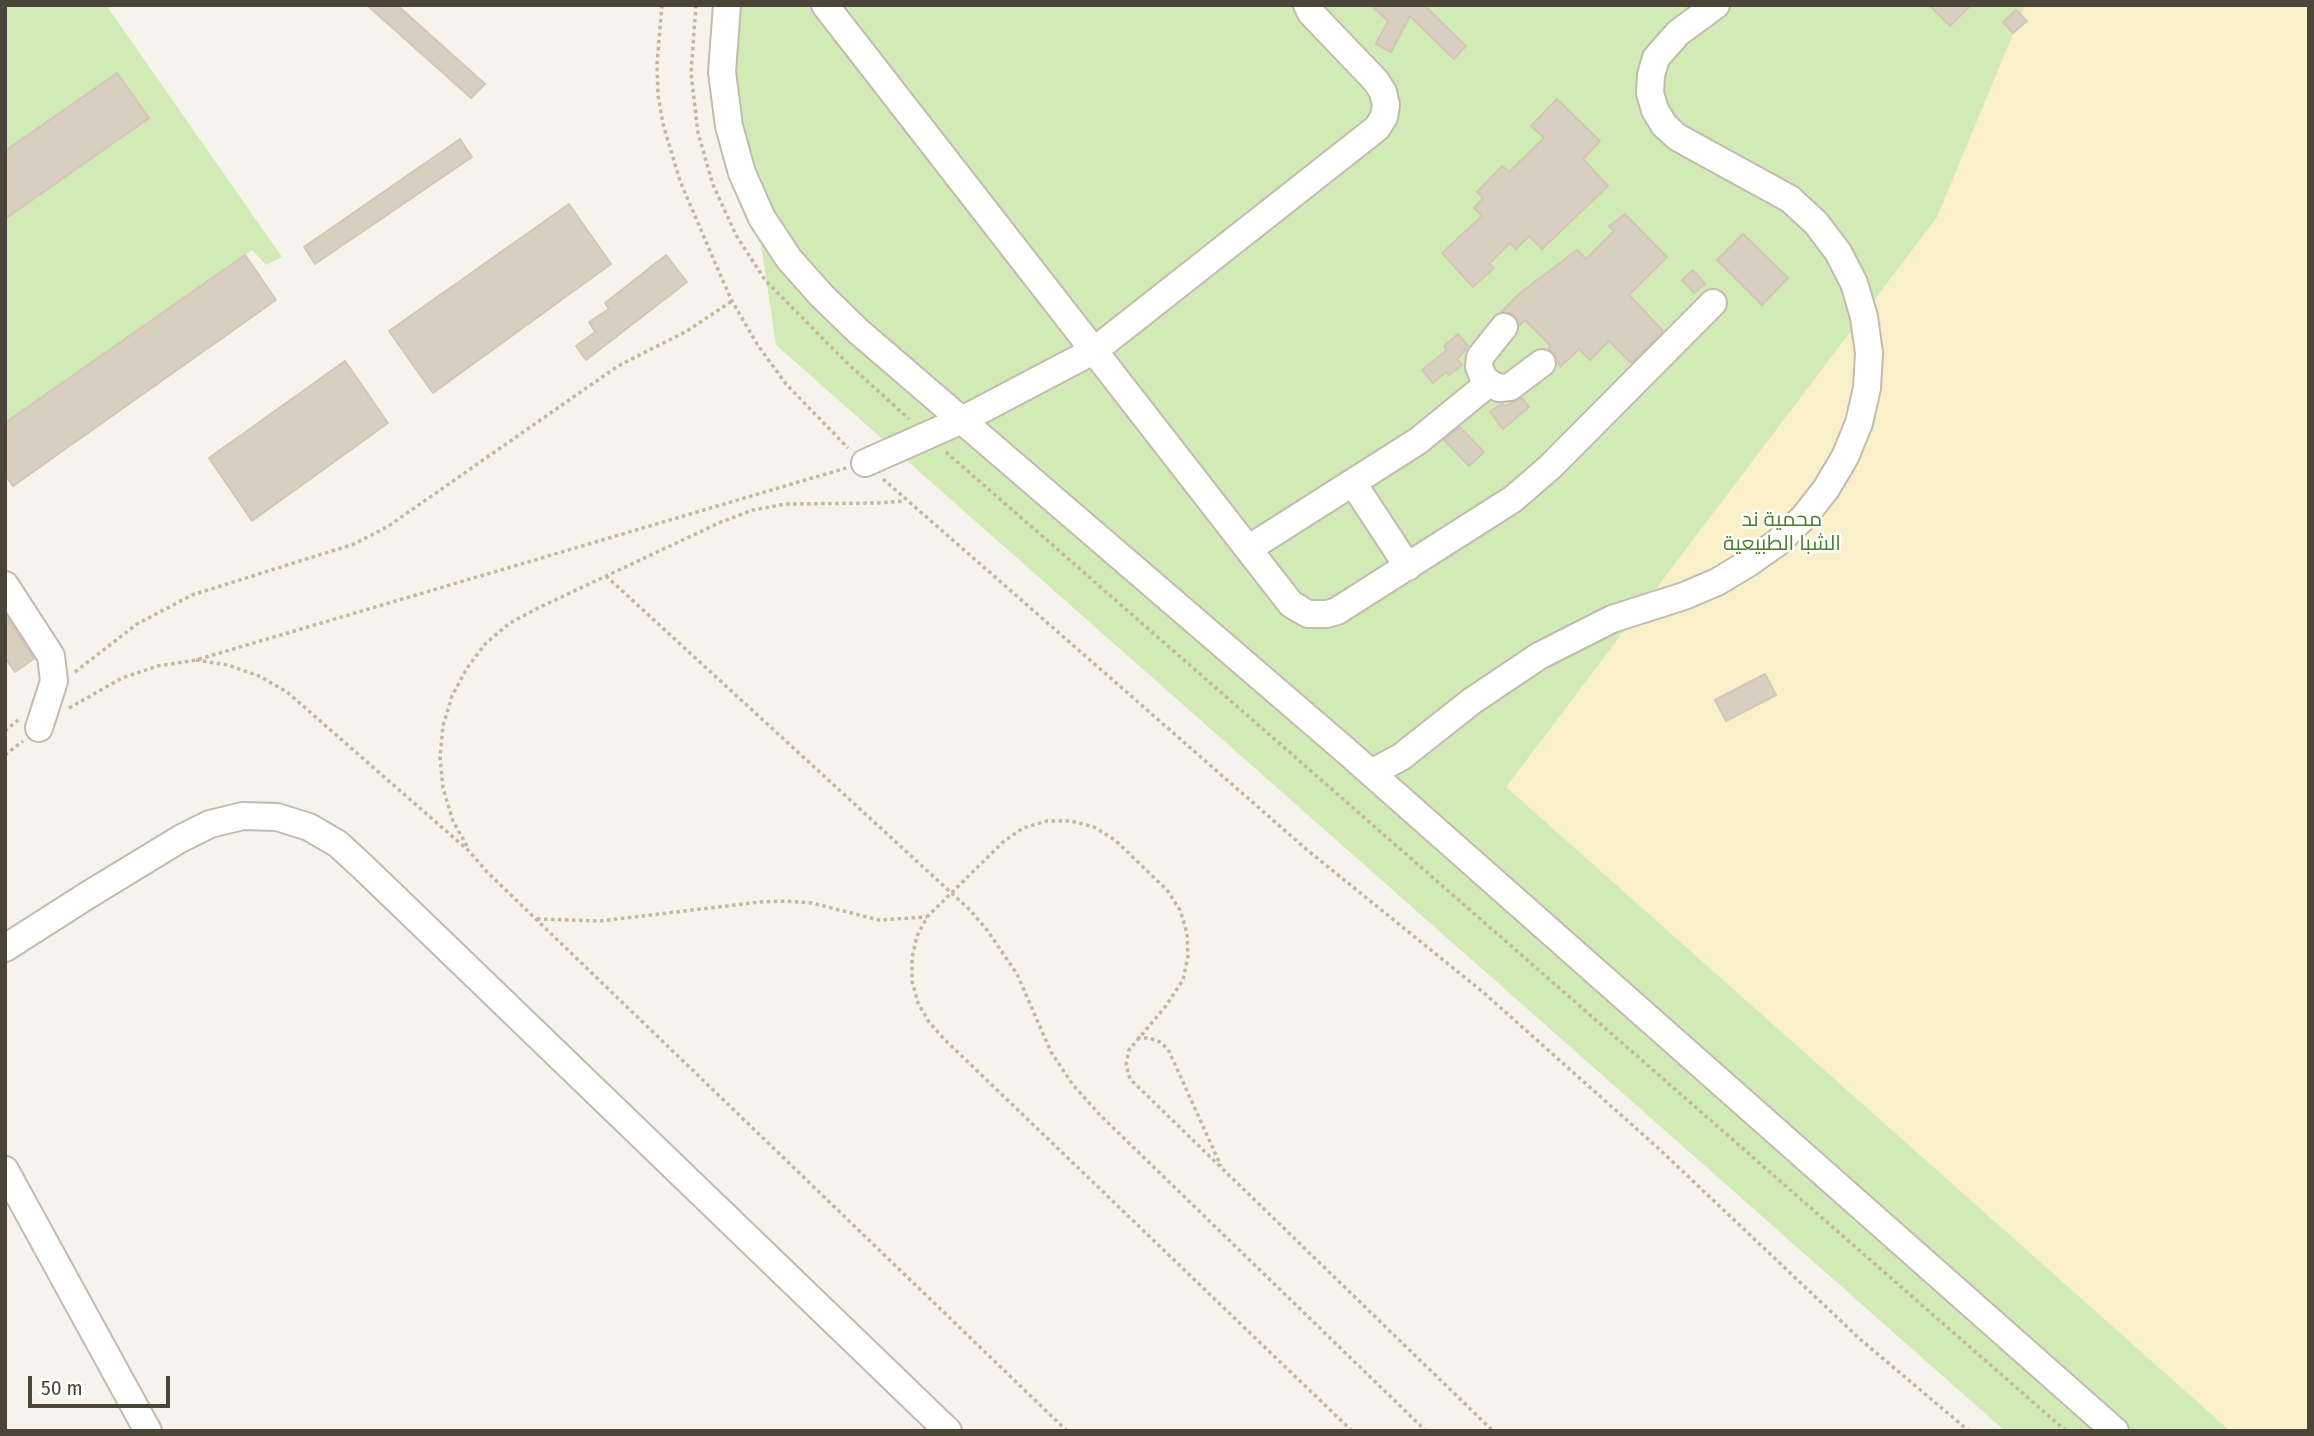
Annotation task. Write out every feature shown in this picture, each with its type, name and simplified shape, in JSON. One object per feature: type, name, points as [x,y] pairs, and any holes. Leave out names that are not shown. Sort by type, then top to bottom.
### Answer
[{"type":"lane","points":[[727,5],[722,72],[729,126],[742,173],[762,218],[789,259],[822,296],[858,331],[1394,794],[2115,1431]]},
{"type":"lane","points":[[825,5],[1298,610],[1317,615],[1337,611],[1500,507],[1537,479],[1713,303]]},
{"type":"lane","points":[[865,463],[962,421],[1095,350],[1377,128],[1384,117],[1386,105],[1383,92],[1376,81],[1311,13],[1307,5]]},
{"type":"lane","points":[[1371,774],[1411,750],[1472,701],[1539,656],[1612,619],[1684,596],[1717,582],[1777,543],[1804,517],[1826,489],[1845,457],[1859,423],[1867,388],[1869,353],[1864,317],[1854,283],[1838,251],[1816,223],[1790,199],[1677,136],[1664,125],[1655,110],[1650,93],[1656,58],[1678,33],[1716,5]]},
{"type":"lane","points":[[1504,327],[1479,357],[1479,367],[1489,383],[1499,388],[1510,387],[1542,363]]},
{"type":"lane","points":[[1248,549],[1418,441],[1489,383]]},
{"type":"lane","points":[[1353,483],[1408,566]]},
{"type":"lane","points":[[5,585],[51,656],[54,668],[60,701],[31,722]]},
{"type":"lane","points":[[1394,794],[1411,750]]},
{"type":"lane","points":[[5,948],[180,839],[210,824],[243,816],[277,817],[309,827],[338,844],[363,867],[948,1431]]},
{"type":"lane","points":[[5,1170],[148,1431]]},
{"type":"path","points":[[662,5],[657,64],[658,95],[663,124],[680,181],[732,301],[757,344],[786,384],[841,442],[906,501],[1306,849],[1484,993],[1676,1165],[1861,1340],[1969,1431]]},
{"type":"path","points":[[696,5],[691,73],[698,133],[713,185],[736,235],[765,281],[846,362],[929,437],[2066,1431]]},
{"type":"path","points":[[60,701],[111,642],[164,608],[221,584],[354,544],[387,527],[618,366],[687,331],[732,301]]},
{"type":"path","points":[[60,701],[158,666],[196,660],[865,463]]},
{"type":"path","points":[[469,851],[453,821],[443,788],[440,757],[443,726],[452,696],[467,668],[486,643],[510,623],[721,522],[753,510],[786,504],[906,501]]},
{"type":"path","points":[[606,576],[951,892],[988,930],[1017,974],[1051,1052],[1073,1085],[1100,1115],[1426,1431]]},
{"type":"path","points":[[196,660],[228,665],[259,676],[287,692],[469,851],[487,872],[1067,1431]]},
{"type":"path","points":[[5,731],[31,722]]},
{"type":"path","points":[[5,755],[31,722]]},
{"type":"path","points":[[1352,1431],[929,1022],[918,1003],[912,981],[912,958],[917,936],[927,917],[1003,842],[1023,828],[1047,821],[1071,821],[1094,827],[1115,840],[1167,890],[1181,910],[1187,933],[1188,957],[1182,980],[1165,1007],[1129,1050],[1126,1065],[1130,1079],[1493,1431]]},
{"type":"path","points":[[536,919],[600,921],[786,901],[812,903],[879,920],[927,917]]},
{"type":"path","points":[[1137,1038],[1149,1038],[1168,1049],[1221,1168]]},
{"type":"green space","points":[[5,5],[106,5],[282,257],[266,265],[252,250],[5,423],[5,219],[148,118],[116,73],[5,151]]},
{"type":"green space","name":"محمية ند الشبا الطبيعية","points":[[725,5],[2309,5],[2309,1431],[2005,1431],[776,345],[748,156],[729,126]]},
{"type":"sand","points":[[2025,5],[2309,5],[2309,1431],[2230,1431],[1506,787],[1937,217]]},
{"type":"building","points":[[367,5],[397,5],[485,84],[471,98]]},
{"type":"building","points":[[1371,5],[1424,5],[1466,46],[1454,59],[1410,16],[1391,52],[1376,44],[1388,21]]},
{"type":"building","points":[[1929,5],[1971,5],[1950,26]]},
{"type":"building","points":[[2016,10],[2027,21],[2013,33],[2003,22]]},
{"type":"building","points":[[117,73],[149,118],[5,219],[5,151]]},
{"type":"building","points":[[1557,99],[1600,141],[1583,159],[1608,186],[1542,249],[1529,236],[1516,249],[1510,243],[1489,264],[1494,268],[1473,287],[1442,253],[1482,216],[1474,208],[1483,198],[1477,192],[1502,166],[1509,172],[1544,138],[1531,126]]},
{"type":"building","points":[[460,139],[472,157],[315,264],[304,247]]},
{"type":"building","points":[[569,204],[611,264],[433,393],[389,331]]},
{"type":"building","points":[[1625,214],[1667,257],[1629,295],[1663,331],[1631,363],[1609,341],[1590,360],[1579,349],[1560,367],[1555,354],[1548,349],[1551,346],[1525,320],[1519,326],[1513,314],[1501,312],[1520,293],[1577,250],[1586,259],[1614,231],[1609,226]]},
{"type":"building","points":[[1743,234],[1788,278],[1762,305],[1717,260]]},
{"type":"building","points":[[245,255],[276,300],[13,486],[5,475],[5,423]]},
{"type":"building","points":[[666,255],[687,282],[586,360],[576,346],[595,332],[589,322],[609,309],[605,303]]},
{"type":"building","points":[[1693,270],[1705,284],[1694,293],[1682,280]]},
{"type":"building","points":[[1458,334],[1468,346],[1457,359],[1462,365],[1449,375],[1446,372],[1433,383],[1422,370],[1447,350],[1444,346]]},
{"type":"building","points":[[345,361],[388,423],[252,521],[209,458]]},
{"type":"building","points":[[1522,398],[1529,407],[1503,429],[1490,412],[1501,404],[1506,406]]},
{"type":"building","points":[[1460,427],[1484,452],[1469,466],[1444,440]]},
{"type":"building","points":[[5,614],[34,659],[15,672],[5,658]]},
{"type":"building","points":[[1765,674],[1776,695],[1726,721],[1715,700]]}]
